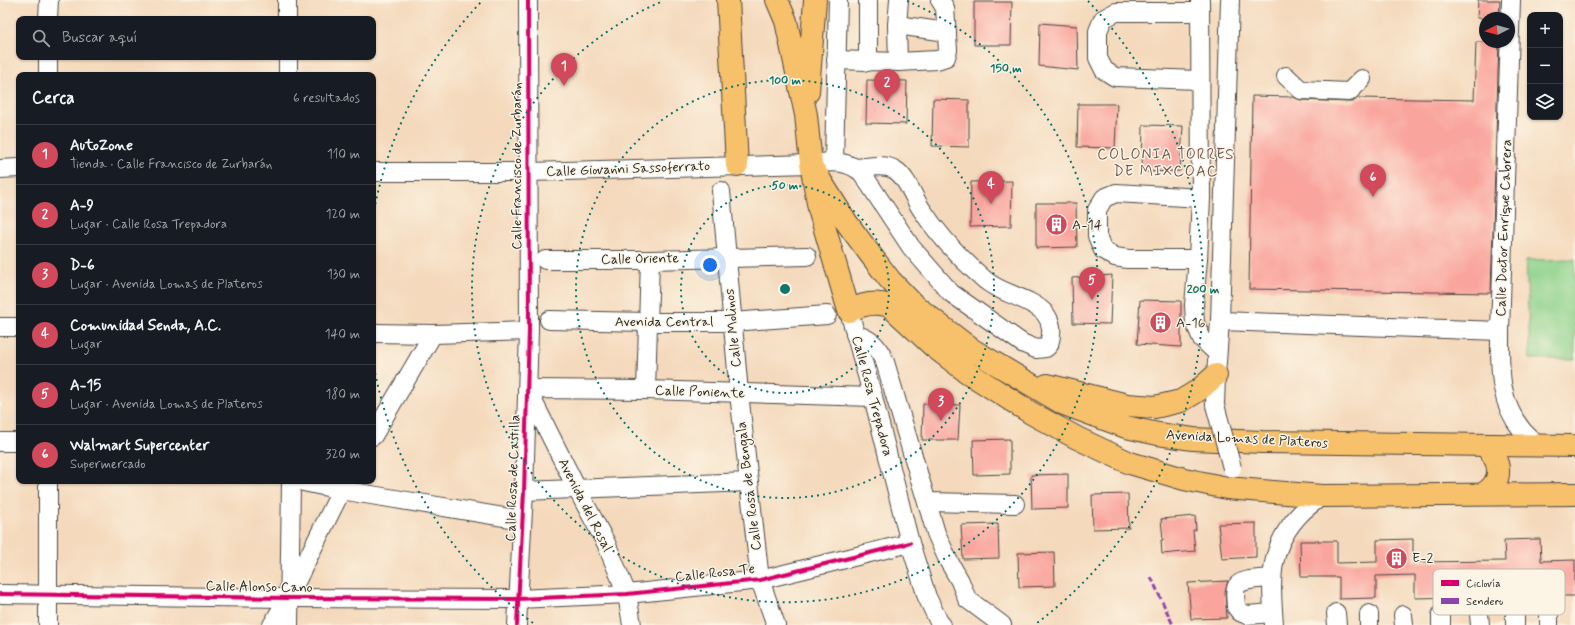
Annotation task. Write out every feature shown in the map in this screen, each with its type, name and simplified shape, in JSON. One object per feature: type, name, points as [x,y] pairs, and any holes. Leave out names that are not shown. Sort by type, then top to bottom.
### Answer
[{"type":"main road","points":[[728,0],[737,166]]},
{"type":"main road","points":[[777,0],[786,21],[806,115],[810,164]]},
{"type":"main road","points":[[806,115],[815,0]]},
{"type":"main road","name":"Calle Rosa Trepadora","points":[[810,164],[818,209],[848,311]]},
{"type":"main road","name":"Avenida Lomas de Plateros","points":[[810,164],[847,222],[870,254],[890,280],[914,305],[971,349],[1064,404],[1126,427],[1158,434],[1193,439],[1262,442],[1575,446]]},
{"type":"main road","points":[[848,311],[871,303],[890,306],[933,346],[973,376],[1031,413],[1130,463],[1227,488],[1322,496],[1575,494]]},
{"type":"main road","points":[[1020,377],[1127,405],[1155,407],[1181,401],[1199,390],[1216,375]]},
{"type":"main road","points":[[1483,494],[1495,484],[1498,474],[1497,460],[1484,445]]},
{"type":"street","points":[[48,0],[48,16]]},
{"type":"street","points":[[287,0],[287,16]]},
{"type":"street","name":"Calle Francisco de Zurbarán","points":[[528,0],[528,331]]},
{"type":"street","points":[[838,0],[834,161],[856,168],[867,179],[911,247],[951,293],[1022,342],[1036,349],[1046,348],[1049,345],[1051,325],[1045,312],[1031,302],[1008,293],[986,281],[939,233],[922,210],[906,181],[895,170],[882,166],[856,168]]},
{"type":"street","points":[[868,0],[868,62]]},
{"type":"street","points":[[898,62],[897,25],[899,0]]},
{"type":"street","points":[[836,60],[898,62],[938,60],[946,57],[948,50],[945,8],[940,0]]},
{"type":"street","points":[[1230,0],[1220,321],[1215,405],[1232,468],[1247,490]]},
{"type":"street","name":"Calle Doctor Enrique Cabrera","points":[[1511,0],[1500,331],[1500,379],[1506,404],[1522,430],[1537,445]]},
{"type":"street","points":[[1199,80],[1115,77],[1104,70],[1098,58],[1098,31],[1103,19],[1116,12],[1200,6],[1199,80],[1201,198],[1194,305],[1195,323],[1202,339],[1217,353]]},
{"type":"street","points":[[897,25],[947,32]]},
{"type":"street","points":[[48,60],[48,72]]},
{"type":"street","points":[[288,60],[288,72]]},
{"type":"street","points":[[1286,76],[1301,90],[1349,92],[1362,79]]},
{"type":"street","name":"Calle Giovanni Sassoferrato","points":[[376,172],[528,172],[810,164],[834,161]]},
{"type":"street","points":[[0,168],[16,168]]},
{"type":"street","name":"Calle Molinos","points":[[721,191],[738,393]]},
{"type":"street","points":[[1198,259],[1128,259],[1115,257],[1103,250],[1097,236],[1096,224],[1097,210],[1104,198],[1116,193],[1201,198]]},
{"type":"street","name":"Calle Oriente","points":[[545,260],[650,260],[807,256]]},
{"type":"street","points":[[646,390],[650,260]]},
{"type":"street","name":"Calle Rosa Trepadora","points":[[848,311],[873,397],[910,542],[927,597],[939,622],[942,625]]},
{"type":"street","name":"Avenida Central","points":[[549,320],[732,322],[827,315]]},
{"type":"street","points":[[1220,321],[1500,331]]},
{"type":"street","points":[[0,327],[16,327]]},
{"type":"street","points":[[376,333],[433,334],[528,331]]},
{"type":"street","name":"Calle Rosa de Castilla","points":[[517,625],[524,491],[528,331]]},
{"type":"street","points":[[376,431],[433,334]]},
{"type":"street","points":[[855,334],[872,342],[877,347],[885,362],[936,533],[948,560],[960,581],[967,599],[1002,625]]},
{"type":"street","name":"Calle Poniente","points":[[527,389],[646,390],[873,397]]},
{"type":"street","name":"Avenida del Rosal","points":[[527,389],[606,543],[627,594],[632,625]]},
{"type":"street","name":"Calle Rosa de Bengala","points":[[738,393],[760,580],[776,625]]},
{"type":"street","points":[[0,442],[16,442]]},
{"type":"street","points":[[524,491],[749,482]]},
{"type":"street","points":[[48,484],[48,625]]},
{"type":"street","points":[[289,625],[288,598],[291,484]]},
{"type":"street","points":[[333,484],[522,520]]},
{"type":"street","points":[[272,625],[288,598],[344,485]]},
{"type":"street","points":[[1272,578],[1242,581],[1237,585],[1235,592],[1236,607],[1243,614],[1274,619],[1272,578],[1273,563],[1280,543],[1288,528],[1301,512],[1322,496]]},
{"type":"street","points":[[928,502],[1015,504]]},
{"type":"street","name":"Calle Rosa Te","points":[[518,599],[627,594],[760,580],[910,542]]},
{"type":"street","name":"Calle Alonso Cano","points":[[0,594],[288,598],[518,599]]},
{"type":"green space","points":[[1575,259],[1575,359],[1530,359],[1526,260]]},
{"type":"building","points":[[1478,0],[1500,0],[1499,12],[1479,12],[1479,18],[1477,18]]},
{"type":"building","points":[[974,2],[1012,2],[1011,45],[974,45]]},
{"type":"building","points":[[1040,23],[1077,26],[1078,70],[1039,66]]},
{"type":"building","points":[[1476,42],[1479,42],[1479,48],[1499,48],[1491,293],[1249,289],[1252,96],[1293,97],[1301,100],[1349,102],[1353,102],[1358,98],[1474,100]]},
{"type":"building","points":[[867,80],[907,81],[906,124],[866,123]]},
{"type":"building","points":[[933,99],[969,100],[969,147],[932,146]]},
{"type":"building","points":[[1078,104],[1117,104],[1115,148],[1077,147]]},
{"type":"building","points":[[1143,125],[1183,126],[1180,171],[1142,172]]},
{"type":"building","points":[[1012,181],[1011,226],[970,227],[971,182]]},
{"type":"building","name":"A-14","points":[[1036,203],[1076,203],[1077,247],[1036,248]]},
{"type":"building","points":[[1112,275],[1110,324],[1073,323],[1072,278]]},
{"type":"building","name":"A-16","points":[[1140,300],[1181,301],[1181,347],[1137,344]]},
{"type":"building","points":[[923,404],[960,405],[958,440],[922,440]]},
{"type":"building","points":[[1010,439],[1010,474],[974,475],[973,440]]},
{"type":"building","points":[[1068,474],[1068,508],[1032,509],[1031,475]]},
{"type":"building","points":[[1128,494],[1129,528],[1093,529],[1092,495]]},
{"type":"building","points":[[1195,516],[1196,530],[1193,530],[1195,551],[1162,554],[1161,540],[1163,540],[1161,519]]},
{"type":"building","points":[[1256,523],[1256,557],[1222,559],[1218,524]]},
{"type":"building","points":[[998,524],[999,558],[963,559],[961,525]]},
{"type":"building","points":[[1413,539],[1413,562],[1505,561],[1504,540],[1540,539],[1541,561],[1575,560],[1575,596],[1565,596],[1565,569],[1433,569],[1433,598],[1415,598],[1415,575],[1376,576],[1376,598],[1339,599],[1339,577],[1301,577],[1300,541],[1337,541],[1337,563],[1377,562],[1377,540]]},
{"type":"building","points":[[1054,552],[1055,586],[1019,587],[1018,553]]},
{"type":"building","points":[[1228,581],[1225,592],[1227,618],[1191,619],[1188,583]]},
{"type":"marked path","points":[[1151,577],[1173,625]]},
{"type":"cycle path","points":[[517,625],[524,491],[529,331],[528,0]]},
{"type":"cycle path","points":[[0,594],[288,598],[518,599],[627,594],[760,580],[910,543]]},
{"type":"place","name":"AutoZone","points":[[564,86]]},
{"type":"place","name":"A-9","points":[[887,102]]},
{"type":"place","name":"Walmart Supercenter","points":[[1373,197]]},
{"type":"place","name":"Comunidad Senda, A.C.","points":[[991,204]]},
{"type":"place","name":"A-14","points":[[1056,225]]},
{"type":"place","name":"A-15","points":[[1092,300]]},
{"type":"place","name":"A-16","points":[[1160,323]]},
{"type":"place","name":"D-6","points":[[941,421]]},
{"type":"place","name":"E-2","points":[[1396,558]]},
{"type":"district","name":"COLONIA TORRES DE MIXCOAC","points":[[1166,164]]}]
